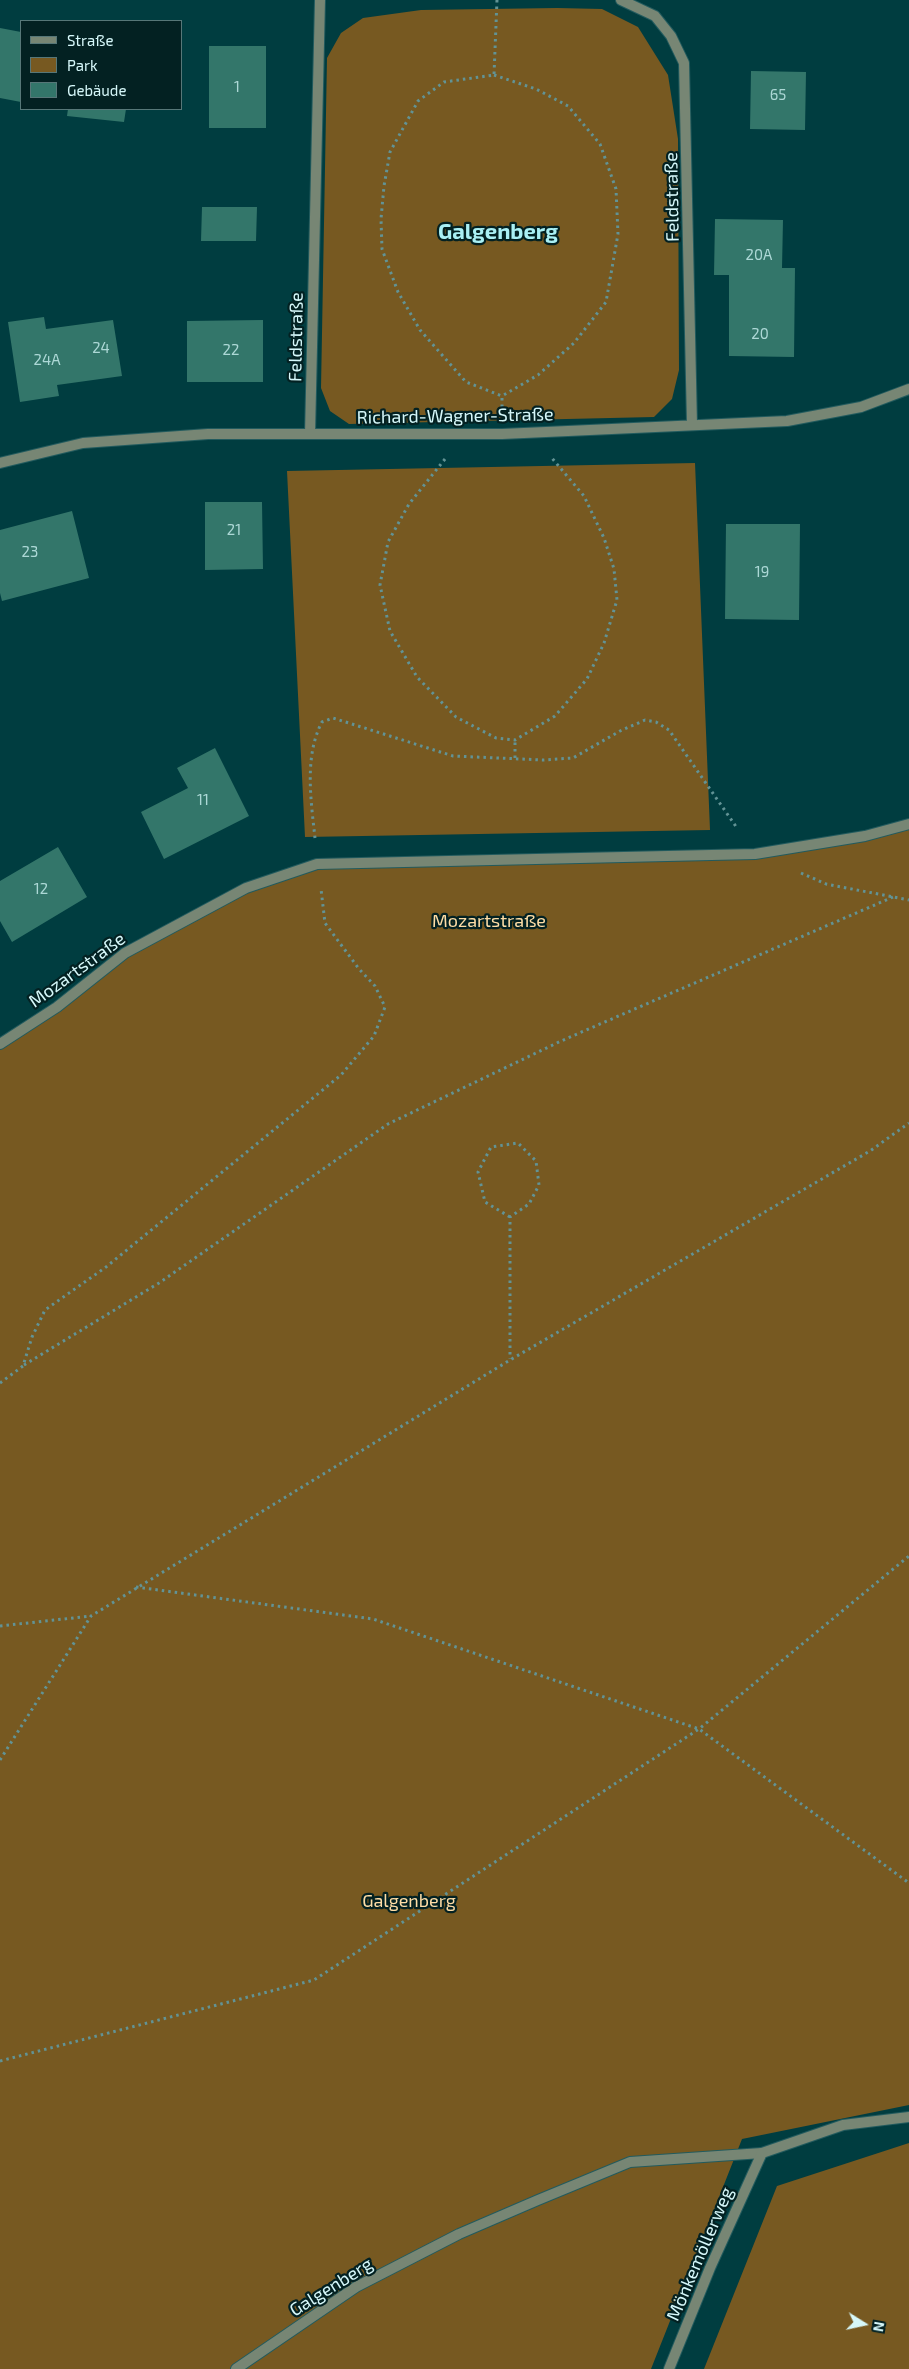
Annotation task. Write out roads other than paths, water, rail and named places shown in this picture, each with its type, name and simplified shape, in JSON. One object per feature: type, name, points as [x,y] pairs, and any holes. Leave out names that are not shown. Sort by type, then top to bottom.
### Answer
[{"type":"street","name":"Feldstraße","points":[[310,434],[320,0]]},
{"type":"street","name":"Feldstraße","points":[[621,0],[655,16],[671,36],[684,64],[692,424]]},
{"type":"street","name":"Richard-Wagner-Straße","points":[[0,462],[83,442],[208,434],[502,434],[787,421],[861,407],[909,389]]},
{"type":"street","name":"Mozartstraße","points":[[0,1044],[57,1007],[125,953],[246,888],[318,864],[755,854],[865,836],[909,824]]},
{"type":"street","name":"Galgenberg","points":[[236,2369],[356,2288],[459,2234],[630,2162],[762,2153],[843,2125],[909,2117]]},
{"type":"street","name":"Mönkemöllerweg","points":[[669,2369],[710,2268],[762,2153]]},
{"type":"district","name":"Galgenberg","points":[[498,232]]}]
